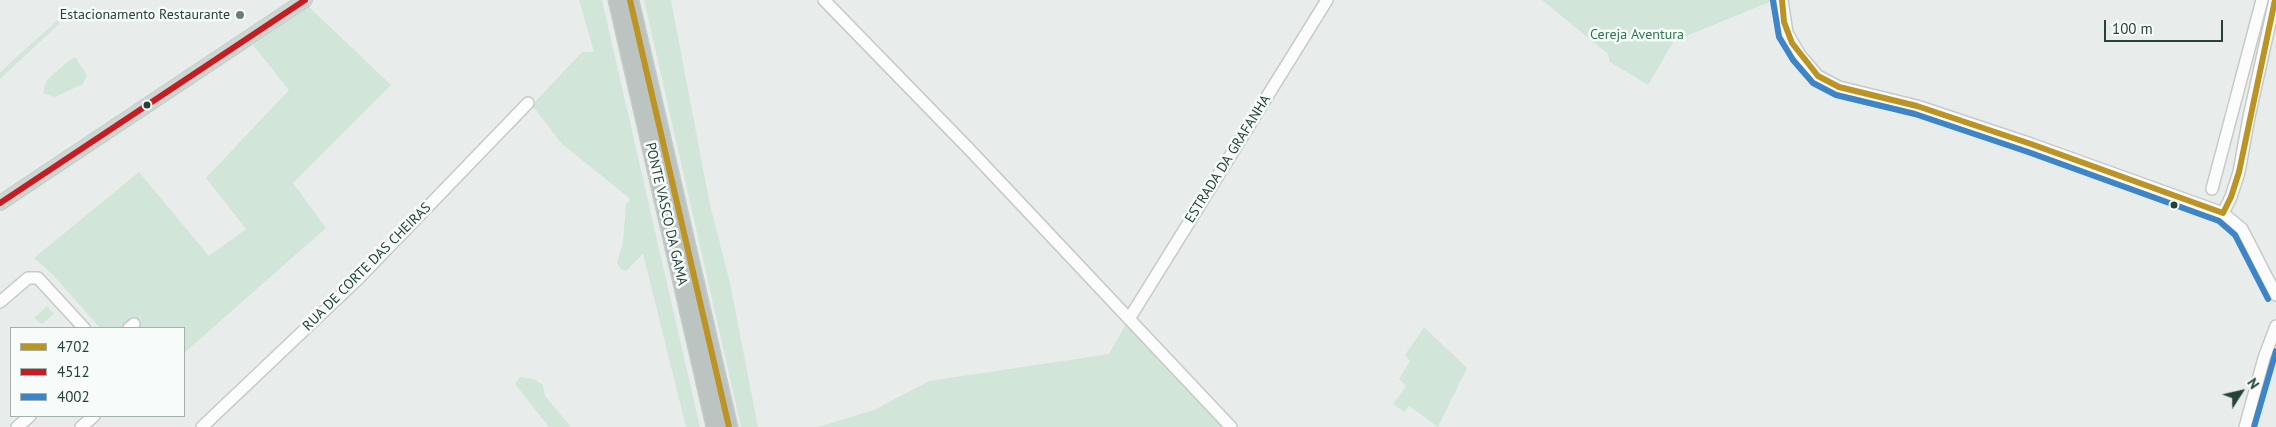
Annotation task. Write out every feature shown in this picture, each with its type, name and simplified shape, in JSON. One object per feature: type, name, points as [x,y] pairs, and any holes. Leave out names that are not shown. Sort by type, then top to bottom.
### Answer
[{"type":"highway","name":"PONTE VASCO DA GAMA","points":[[617,0],[715,427]]},
{"type":"highway","name":"PONTE VASCO DA GAMA","points":[[630,0],[729,427]]},
{"type":"main road","points":[[0,203],[304,0]]},
{"type":"street","points":[[824,0],[1231,427]]},
{"type":"street","name":"ESTRADA DA GRAFANHA","points":[[1129,319],[1327,0]]},
{"type":"street","points":[[1782,0],[1784,22],[1792,43],[1818,76],[1839,87],[1925,109],[2031,144],[2223,213],[2242,229],[2276,296]]},
{"type":"street","points":[[2212,189],[2262,0]]},
{"type":"street","points":[[2223,213],[2231,197],[2239,172],[2275,0]]},
{"type":"street","points":[[2242,76],[2257,80]]},
{"type":"street","name":"RUA DE CORTE DAS CHEIRAS","points":[[202,427],[359,278],[528,103]]},
{"type":"street","points":[[0,302],[28,278],[38,278],[83,327]]},
{"type":"street","points":[[2245,427],[2264,358],[2276,326]]},
{"type":"street","points":[[17,427],[29,417]]},
{"type":"street","points":[[81,427],[93,417]]},
{"type":"green space","points":[[579,0],[602,0],[700,427],[686,427],[643,254],[626,271],[620,268],[617,263],[623,242],[626,204],[630,201],[629,198],[561,143],[532,105],[582,52],[594,52]]},
{"type":"green space","points":[[644,0],[671,0],[710,205],[730,283],[758,427],[741,427]]},
{"type":"green space","name":"Cereja Aventura","points":[[1542,0],[1772,1],[1674,41],[1648,85],[1610,62],[1608,54]]},
{"type":"green space","points":[[309,7],[391,85],[293,183],[326,228],[185,352],[185,327],[136,327],[130,320],[121,327],[99,327],[53,275],[34,258],[139,172],[209,256],[246,229],[206,178],[289,90],[253,45]]},
{"type":"green space","points":[[58,20],[59,24],[0,79],[0,73]]},
{"type":"green space","points":[[75,57],[87,75],[83,84],[55,97],[43,93],[46,81]]},
{"type":"green space","points":[[47,306],[54,314],[42,324],[34,318]]},
{"type":"green space","points":[[1129,319],[1231,427],[818,427],[874,410],[929,381],[1109,354]]},
{"type":"green space","points":[[1424,327],[1467,368],[1438,427],[1409,406],[1404,412],[1393,404],[1406,386],[1399,379],[1410,361],[1405,355]]},
{"type":"green space","points":[[520,377],[534,379],[543,385],[545,396],[571,427],[549,427],[515,384]]},
{"type":"transit line","name":"4512","points":[[0,203],[305,0]]},
{"type":"transit line","name":"4702","points":[[630,0],[729,427]]},
{"type":"transit line","name":"4702","points":[[1782,0],[1784,22],[1792,43],[1818,76],[1839,87],[1917,106],[2031,144],[2223,213]]},
{"type":"transit line","name":"4702","points":[[2223,213],[2231,197],[2239,172],[2275,0]]},
{"type":"transit line","name":"4002","points":[[1773,1],[1779,37],[1793,60],[1813,83],[1836,95],[1915,114],[2028,152],[2219,221],[2235,235],[2268,299]]},
{"type":"transit line","name":"4002","points":[[2254,427],[2276,351]]},
{"type":"place","name":"Estacionamento Restaurante","points":[[240,15]]}]
